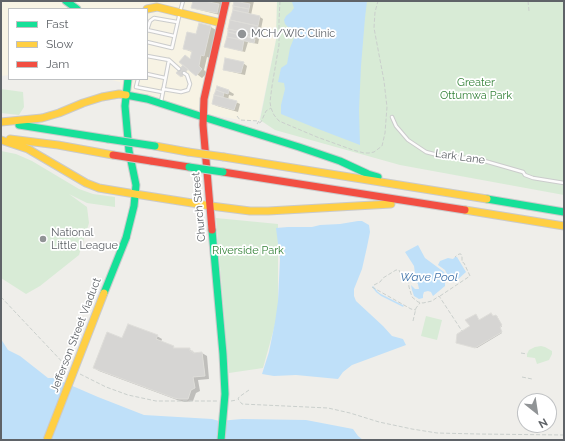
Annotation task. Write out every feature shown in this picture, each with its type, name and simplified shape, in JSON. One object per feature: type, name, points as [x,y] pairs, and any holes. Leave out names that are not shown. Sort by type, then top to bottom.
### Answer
[{"type":"main road","points":[[66,1],[76,8]]},
{"type":"main road","name":"Church Street","points":[[221,440],[224,413],[223,354],[203,117],[204,99],[226,1]]},
{"type":"main road","points":[[148,9],[157,7],[221,23]]},
{"type":"main road","name":"Jefferson Street Viaduct","points":[[47,440],[126,238],[134,206],[136,185],[129,151],[125,106],[128,80]]},
{"type":"main road","points":[[1,122],[42,118],[102,97],[119,94],[126,95],[147,99],[249,131],[340,161],[368,174],[426,189]]},
{"type":"main road","points":[[1,122],[564,212]]},
{"type":"main road","points":[[1,139],[28,149],[86,183],[98,188],[211,206],[250,211],[268,211],[420,203]]},
{"type":"main road","points":[[1,139],[58,145],[564,226]]},
{"type":"lane","points":[[148,42],[172,48],[183,1]]},
{"type":"lane","points":[[148,27],[150,21],[154,18],[177,22]]},
{"type":"lane","points":[[148,31],[174,36]]},
{"type":"lane","points":[[148,56],[169,60],[179,69]]},
{"type":"lane","points":[[160,104],[169,60]]},
{"type":"lane","points":[[138,80],[136,87],[181,92],[188,90],[190,84],[187,75],[184,73]]},
{"type":"lane","points":[[148,74],[165,78]]},
{"type":"lane","name":"Lark Lane","points":[[392,117],[396,126],[408,140],[426,152],[445,157],[474,158],[523,172],[525,175],[533,178],[564,183]]},
{"type":"path","points":[[280,1],[279,46],[272,86],[270,102],[271,108],[279,121],[317,137],[364,153],[374,152],[379,149],[382,146],[385,133],[387,108],[384,81],[374,28],[375,12],[378,1]]},
{"type":"path","points":[[528,1],[529,11]]},
{"type":"path","points":[[237,116],[240,120],[259,121],[257,124],[261,122],[266,111],[271,108]]},
{"type":"path","points":[[374,285],[392,272],[399,270],[401,275],[407,273],[412,297],[418,302],[423,303],[432,301],[470,276],[464,263],[462,262],[461,254],[455,257]]},
{"type":"path","points":[[372,287],[411,309],[416,310]]},
{"type":"path","points":[[439,296],[462,331]]},
{"type":"path","points":[[1,297],[67,367],[73,370]]},
{"type":"path","points":[[413,321],[420,302]]},
{"type":"path","points":[[521,353],[527,354]]},
{"type":"path","points":[[79,373],[128,395],[156,401],[224,401],[238,399],[249,390]]},
{"type":"path","points":[[522,377],[532,379]]},
{"type":"path","points":[[238,399],[242,404],[328,408],[386,424],[437,433],[564,435]]},
{"type":"shaded area","points":[[1,1],[277,1],[276,40],[259,121],[240,120],[208,114],[120,89],[120,82],[112,80],[148,80],[148,8],[8,8],[8,75],[1,76]]},
{"type":"green space","name":"Greater Ottumwa Park","points":[[277,1],[564,1],[564,195],[400,165],[275,130],[260,120],[276,40]]},
{"type":"green space","points":[[1,89],[23,92],[24,107],[19,115],[1,113]]},
{"type":"green space","name":"National Little League","points":[[1,151],[16,154],[32,161],[79,189],[93,194],[115,197],[115,207],[87,203],[69,194],[87,207],[89,223],[79,255],[40,286],[26,294],[1,278]]},
{"type":"green space","name":"Riverside Park","points":[[216,218],[278,224],[278,314],[263,368],[229,373]]},
{"type":"green space","points":[[426,316],[442,320],[437,340],[421,336]]},
{"type":"green space","points":[[541,346],[552,351],[552,354],[549,360],[537,364],[535,358],[527,357],[527,354],[529,350]]},
{"type":"water","points":[[290,1],[367,1],[361,66],[359,110],[360,145],[281,114],[281,105],[285,89],[284,83],[278,82],[281,68],[287,64],[290,48],[296,33],[293,28],[288,27],[285,24],[284,20],[294,8],[292,2]]},
{"type":"water","points":[[362,221],[369,225],[370,232],[362,269],[354,289],[354,296],[356,301],[392,336],[403,339],[406,345],[352,365],[343,372],[338,379],[296,375],[274,376],[262,374],[269,352],[278,301],[280,259],[276,228],[312,227]]},
{"type":"water","name":"Wave Pool","points":[[418,245],[425,258],[444,272],[448,279],[445,286],[433,296],[431,292],[428,291],[424,292],[423,298],[419,299],[414,296],[411,285],[415,289],[419,289],[416,282],[414,266],[405,252]]},
{"type":"water","points":[[457,257],[466,272],[455,282],[453,279],[449,278],[445,270],[438,265],[440,261],[448,258],[453,259]]},
{"type":"water","points":[[1,339],[8,350],[20,356],[48,378],[54,378],[144,415],[212,419],[219,421],[242,419],[306,420],[353,429],[363,440],[1,440]]},
{"type":"building","points":[[193,1],[204,1],[219,4],[217,13],[191,8]]},
{"type":"building","points":[[234,1],[250,4],[249,9],[233,6]]},
{"type":"building","points":[[233,6],[249,9],[248,13],[233,10]]},
{"type":"building","points":[[233,10],[260,16],[258,26],[230,20]]},
{"type":"building","points":[[230,20],[258,26],[256,35],[228,29]]},
{"type":"building","points":[[199,23],[211,26],[204,56],[201,55],[199,66],[202,69],[196,76],[179,62],[185,55],[190,59],[192,51],[183,49],[187,32],[196,34]]},
{"type":"building","name":"MCH/WIC Clinic","points":[[228,29],[256,35],[255,38],[228,32]]},
{"type":"building","points":[[228,32],[255,39],[254,43],[227,37]]},
{"type":"building","points":[[227,37],[244,40],[242,51],[224,47]]},
{"type":"building","points":[[225,58],[244,62],[241,73],[223,70]]},
{"type":"building","points":[[183,65],[188,69],[181,77],[176,73]]},
{"type":"building","points":[[217,86],[229,90],[228,94],[216,90]]},
{"type":"building","points":[[216,90],[224,93],[223,97],[214,95]]},
{"type":"building","points":[[214,95],[237,101],[234,110],[212,104]]},
{"type":"building","points":[[491,313],[493,316],[496,315],[502,325],[500,327],[502,332],[475,348],[456,343],[457,334],[470,326],[465,320],[476,314],[479,320]]},
{"type":"building","points":[[128,324],[158,335],[156,339],[174,346],[173,348],[190,348],[190,351],[193,351],[193,353],[202,352],[205,376],[193,377],[195,388],[191,390],[188,399],[174,398],[93,368],[107,332],[122,338]]},
{"type":"waterway","points":[[373,287],[381,295],[403,306]]},
{"type":"traffic: fast","points":[[66,1],[76,8]]},
{"type":"traffic: fast","points":[[126,238],[134,206],[136,185],[129,151],[125,106],[128,80]]},
{"type":"traffic: fast","points":[[126,95],[147,99],[203,117]]},
{"type":"traffic: fast","points":[[203,117],[340,161],[378,177]]},
{"type":"traffic: fast","points":[[19,125],[108,139]]},
{"type":"traffic: fast","points":[[108,139],[155,146]]},
{"type":"traffic: fast","points":[[189,167],[223,172]]},
{"type":"traffic: fast","points":[[487,199],[564,212]]},
{"type":"traffic: fast","points":[[212,230],[225,394],[221,440]]},
{"type":"traffic: fast","points":[[104,293],[126,238]]},
{"type":"traffic: slow","points":[[148,9],[157,7],[221,23]]},
{"type":"traffic: slow","points":[[1,122],[42,118],[102,97],[119,94],[126,95]]},
{"type":"traffic: slow","points":[[10,139],[58,145],[113,155]]},
{"type":"traffic: slow","points":[[1,140],[28,149],[86,183],[99,188],[135,194]]},
{"type":"traffic: slow","points":[[155,146],[188,152]]},
{"type":"traffic: slow","points":[[188,152],[224,157]]},
{"type":"traffic: slow","points":[[224,157],[487,199]]},
{"type":"traffic: slow","points":[[135,194],[211,206]]},
{"type":"traffic: slow","points":[[211,206],[250,211],[268,211],[391,204]]},
{"type":"traffic: slow","points":[[465,210],[564,226]]},
{"type":"traffic: slow","points":[[47,440],[104,293]]},
{"type":"traffic: jam","points":[[212,230],[203,125],[204,99],[226,1]]},
{"type":"traffic: jam","points":[[113,155],[151,161]]},
{"type":"traffic: jam","points":[[151,161],[189,167]]},
{"type":"traffic: jam","points":[[223,172],[465,210]]},
{"type":"place","name":"MCH/WIC Clinic","points":[[242,34]]},
{"type":"place","name":"National Little League","points":[[43,239]]}]
